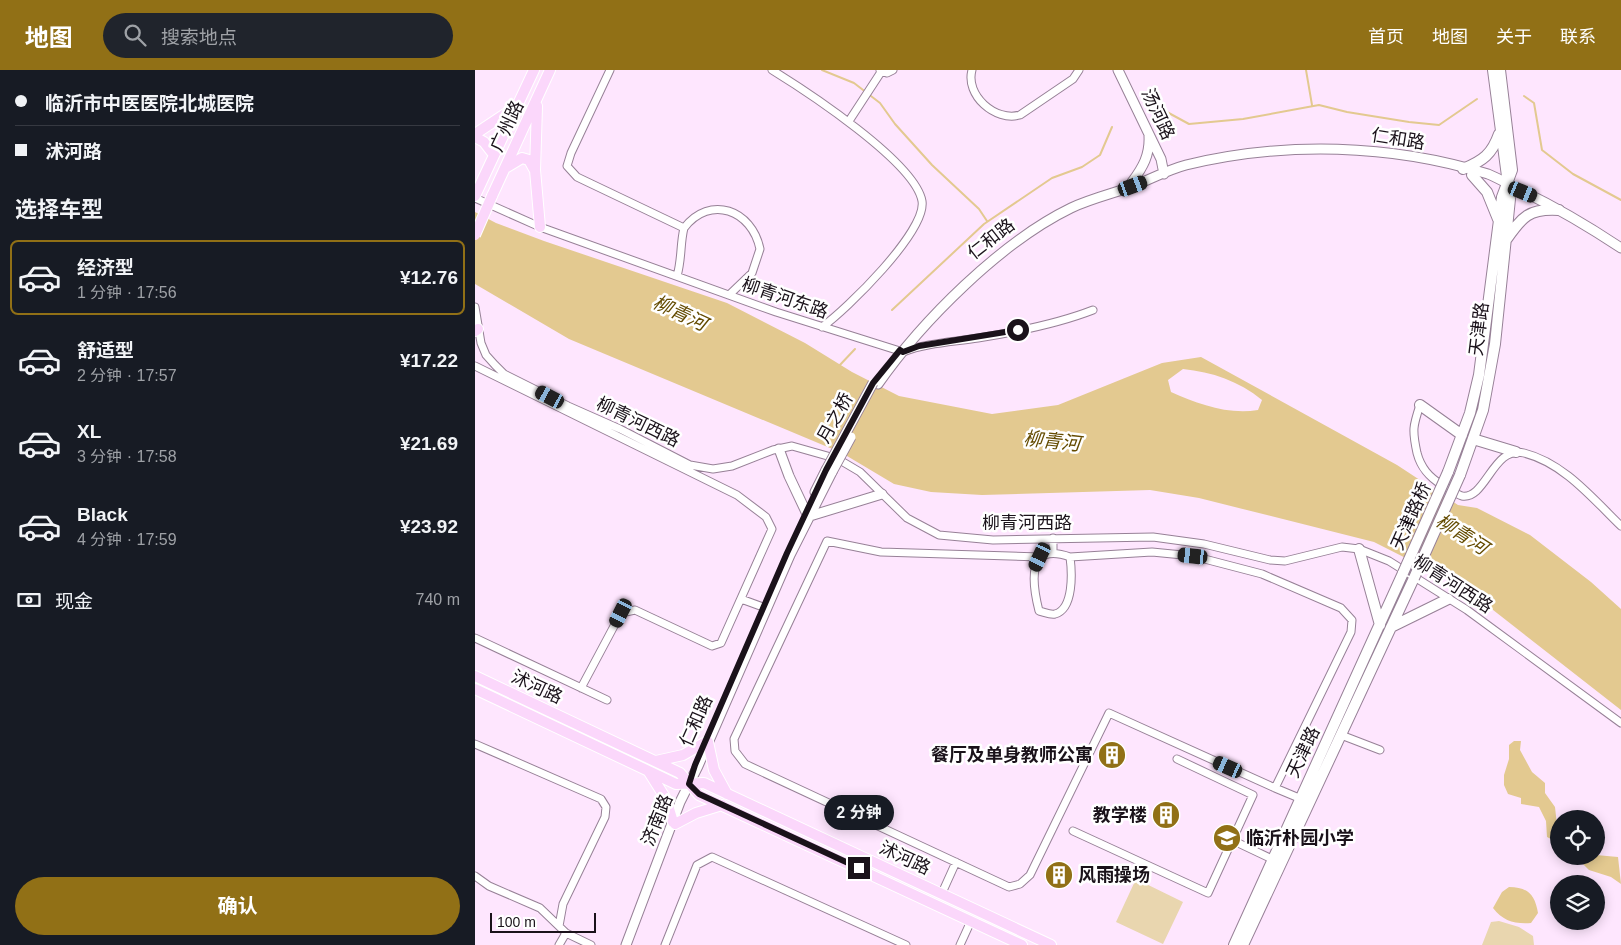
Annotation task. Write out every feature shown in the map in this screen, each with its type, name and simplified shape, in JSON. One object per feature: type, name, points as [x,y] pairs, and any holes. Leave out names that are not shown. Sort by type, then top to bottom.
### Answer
[{"type":"main road","name":"广州路","points":[[476,195],[534,70]]},
{"type":"main road","name":"广州路","points":[[475,235],[550,70]]},
{"type":"main road","name":"天津路","points":[[1460,475],[1483,410],[1495,344],[1510,199],[1493,70]]},
{"type":"main road","name":"天津路","points":[[1448,472],[1462,435],[1479,375],[1502,197],[1512,170],[1500,70]]},
{"type":"main road","points":[[538,98],[535,170],[540,227]]},
{"type":"main road","points":[[494,155],[484,142],[475,136],[517,105]]},
{"type":"main road","points":[[1463,169],[1483,158],[1494,148],[1500,130]]},
{"type":"main road","points":[[504,170],[522,158],[529,160],[535,170]]},
{"type":"main road","points":[[1472,175],[1487,192],[1499,222]]},
{"type":"main road","points":[[1505,241],[1518,223],[1529,214],[1542,209],[1559,210]]},
{"type":"main road","points":[[1420,405],[1462,435]]},
{"type":"main road","points":[[1473,439],[1516,452]]},
{"type":"main road","name":"天津路桥","points":[[1403,573],[1448,472]]},
{"type":"main road","name":"天津路桥","points":[[1414,578],[1460,475]]},
{"type":"main road","points":[[1359,548],[1380,625]]},
{"type":"main road","name":"天津路","points":[[1234,945],[1299,798],[1403,573]]},
{"type":"main road","name":"天津路","points":[[1243,945],[1414,578]]},
{"type":"main road","points":[[1391,627],[1448,599]]},
{"type":"main road","name":"沭河路","points":[[475,676],[680,773],[699,794],[723,806],[1022,945]]},
{"type":"main road","name":"沭河路","points":[[475,689],[676,784],[704,783],[1051,945]]},
{"type":"main road","points":[[656,761],[683,755],[706,743],[714,770],[727,794]]},
{"type":"main road","points":[[648,771],[666,799],[674,823],[696,813],[723,806]]},
{"type":"street","points":[[610,70],[571,153],[567,166],[577,177],[684,228]]},
{"type":"street","points":[[772,70],[849,121],[917,186],[922,203],[919,222],[887,265],[835,318],[822,327]]},
{"type":"street","points":[[849,121],[875,82],[880,71],[887,73],[893,70]]},
{"type":"street","points":[[972,70],[970,79],[972,90],[981,101],[1003,116],[1011,118],[1019,115],[1073,79],[1079,70]]},
{"type":"street","name":"汤河路","points":[[1118,70],[1161,159],[1164,174]]},
{"type":"street","points":[[1133,182],[1144,165],[1149,149],[1149,134]]},
{"type":"street","name":"仁和路","points":[[901,351],[930,319],[959,292],[1036,229],[1071,208],[1185,165],[1217,158],[1310,148],[1381,152],[1463,169],[1489,175],[1536,196],[1621,248]]},
{"type":"street","name":"仁和路","points":[[876,383],[927,317],[956,289],[1034,226],[1070,204],[1133,182],[1218,162],[1321,152],[1381,155],[1472,175],[1538,193],[1621,244]]},
{"type":"street","name":"柳青河东路","points":[[476,195],[540,227],[822,327],[901,351]]},
{"type":"street","points":[[677,276],[681,261],[680,243],[684,228],[691,219],[703,211],[719,210],[741,217],[751,228],[760,249],[752,273],[729,295]]},
{"type":"street","name":"柳青河西路","points":[[475,307],[477,330],[486,355],[504,374],[690,465],[713,469],[732,466],[792,446],[838,458],[860,472],[907,518],[939,534],[993,540],[1153,537],[1204,544],[1270,560],[1285,561],[1342,548],[1359,548],[1389,561],[1448,599],[1524,651],[1621,723]]},
{"type":"street","points":[[901,351],[919,346],[985,337],[1069,319],[1093,310]]},
{"type":"street","points":[[475,366],[737,495],[766,517],[772,529],[721,643],[712,646],[635,610],[621,613],[581,688]]},
{"type":"street","name":"月之桥","points":[[829,471],[876,383]]},
{"type":"street","points":[[1420,405],[1412,430],[1423,467],[1429,477],[1461,496],[1477,491],[1495,466],[1505,457],[1516,452],[1536,458],[1572,479],[1621,526]]},
{"type":"street","points":[[779,449],[789,476],[808,514],[882,494]]},
{"type":"street","name":"仁和路","points":[[689,784],[763,607],[829,471]]},
{"type":"street","name":"仁和路","points":[[706,743],[808,514]]},
{"type":"street","points":[[1053,538],[1053,553]]},
{"type":"street","points":[[1040,557],[881,552],[827,541],[733,739],[735,751],[745,764],[1009,887],[1020,884],[1030,875],[1109,713],[1299,798]]},
{"type":"street","points":[[1070,557],[1072,572],[1067,600],[1061,611],[1053,614],[1039,611],[1034,590],[1035,568],[1040,557],[1046,553],[1070,557],[1152,552],[1193,556],[1262,574],[1341,608],[1352,620],[1351,632],[1275,788]]},
{"type":"street","points":[[741,599],[763,607]]},
{"type":"street","points":[[475,638],[607,700]]},
{"type":"street","points":[[1341,735],[1380,750]]},
{"type":"street","points":[[475,744],[601,800],[606,807],[605,817],[563,904],[559,926]]},
{"type":"street","points":[[1073,831],[1208,894],[1234,841],[1253,795],[1177,759]]},
{"type":"street","name":"济南路","points":[[628,945],[689,784]]},
{"type":"street","points":[[1234,841],[1272,859]]},
{"type":"street","points":[[665,945],[697,866],[712,857],[906,945]]},
{"type":"street","points":[[942,893],[956,862]]},
{"type":"street","points":[[475,876],[489,886],[539,908],[566,933],[591,945]]},
{"type":"street","points":[[960,945],[971,921]]},
{"type":"street","points":[[559,945],[566,933]]},
{"type":"shaded area","points":[[1136,879],[1183,902],[1163,944],[1116,922]]},
{"type":"shaded area","points":[[1499,921],[1519,927],[1533,936],[1534,945],[1482,945],[1491,922]]},
{"type":"water","name":"柳青河","points":[[475,212],[496,223],[544,241],[727,303],[805,343],[852,372],[899,396],[992,414],[1058,405],[1162,363],[1201,357],[1397,465],[1458,505],[1477,508],[1530,535],[1591,582],[1621,609],[1621,710],[1465,588],[1374,542],[1199,498],[1150,490],[982,495],[931,492],[894,484],[842,453],[569,339],[475,284]],"holes":[[[1183,369],[1225,378],[1253,393],[1262,400],[1258,410],[1224,410],[1192,401],[1171,392],[1168,380]]]},
{"type":"water","points":[[1514,741],[1521,741],[1520,750],[1532,772],[1545,783],[1545,793],[1555,810],[1550,810],[1550,838],[1547,837],[1546,821],[1539,807],[1521,804],[1521,798],[1508,794],[1504,785],[1504,775],[1509,759],[1509,745]]},
{"type":"water","points":[[1605,856],[1618,857],[1621,884],[1611,877],[1589,870],[1584,865],[1605,865]]},
{"type":"water","points":[[1509,887],[1526,890],[1533,897],[1538,913],[1531,923],[1509,921],[1493,908],[1502,892]]},
{"type":"waterway","points":[[822,70],[854,83],[880,103],[895,124],[932,165],[979,209],[987,221]]},
{"type":"waterway","points":[[1306,70],[1312,105]]},
{"type":"waterway","points":[[1524,96],[1534,103],[1542,150],[1573,174],[1621,200]]},
{"type":"waterway","points":[[1154,105],[1189,124],[1243,119],[1319,105],[1347,112],[1439,125],[1477,99]]},
{"type":"waterway","points":[[892,310],[984,224],[1052,178],[1082,167],[1100,155],[1112,127]]},
{"type":"waterway","points":[[838,367],[855,349]]},
{"type":"place","name":"餐厅及单身教师公寓","points":[[1112,755]]},
{"type":"place","name":"教学楼","points":[[1166,815]]},
{"type":"place","name":"临沂朴园小学","points":[[1227,838]]},
{"type":"place","name":"风雨操场","points":[[1059,875]]},
{"type":"route","points":[[859,868],[699,794],[689,784],[695,765],[793,539],[826,470],[873,383],[900,350],[903,352],[919,346],[985,337],[1018,330]]}]
